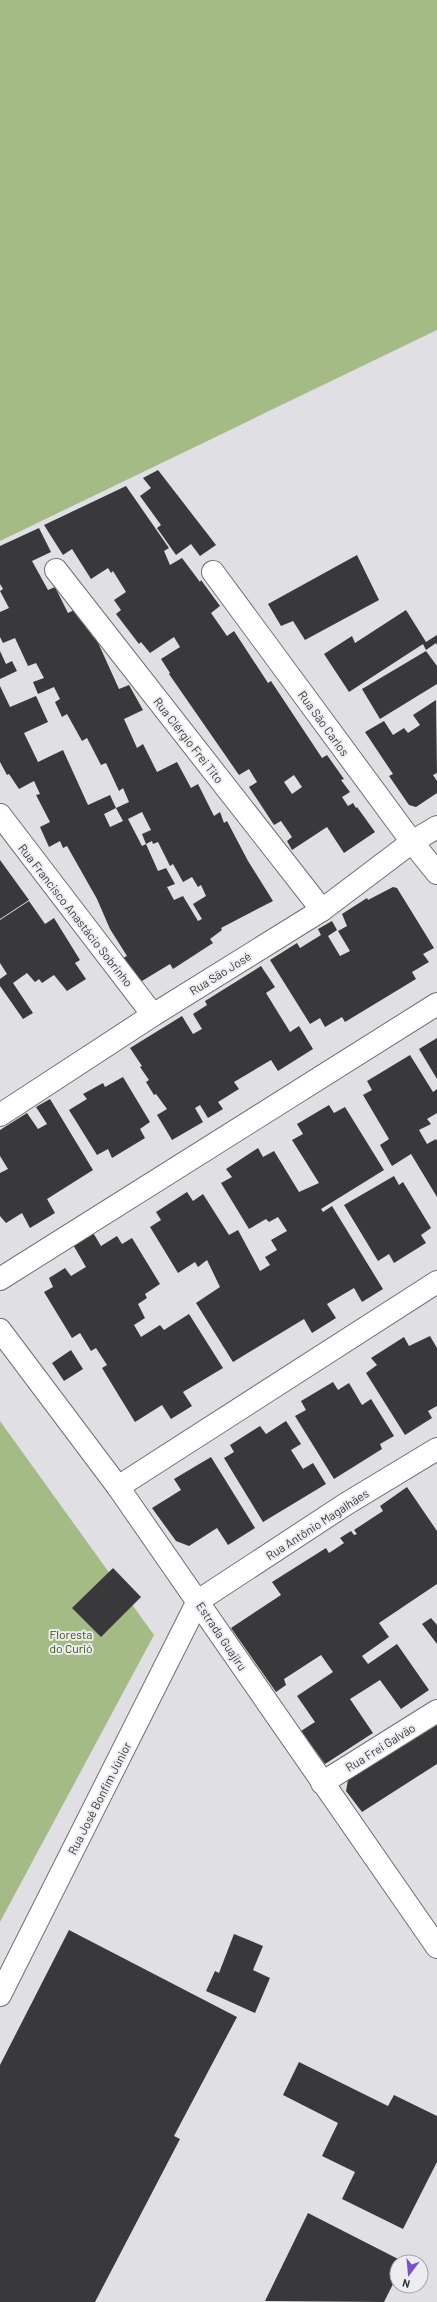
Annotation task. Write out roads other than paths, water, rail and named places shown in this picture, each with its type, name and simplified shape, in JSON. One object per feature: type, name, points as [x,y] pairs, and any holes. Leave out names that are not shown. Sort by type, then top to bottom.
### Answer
[{"type":"street","name":"Rua Clérgio Frei Tito","points":[[56,570],[322,910]]},
{"type":"street","name":"Rua São Carlos","points":[[213,572],[412,842],[437,873]]},
{"type":"street","name":"Rua Francisco Anastácio Sobrinho","points":[[0,815],[153,1015]]},
{"type":"street","name":"Rua São José","points":[[0,1115],[153,1015],[322,910],[412,842],[437,827]]},
{"type":"street","points":[[0,1279],[437,1004]]},
{"type":"street","points":[[118,1487],[437,1282]]},
{"type":"street","name":"Estrada Guajiru","points":[[0,1330],[118,1487],[437,1947]]},
{"type":"street","name":"Rua Antônio Magalhães","points":[[198,1601],[346,1504],[437,1449]]},
{"type":"street","name":"Rua José Bonfim Júnior","points":[[0,1996],[198,1601]]},
{"type":"street","name":"Rua Frei Galvão","points":[[322,1783],[437,1711]]},
{"type":"park label","name":"Floresta do Curió","points":[[71,1641]]}]
